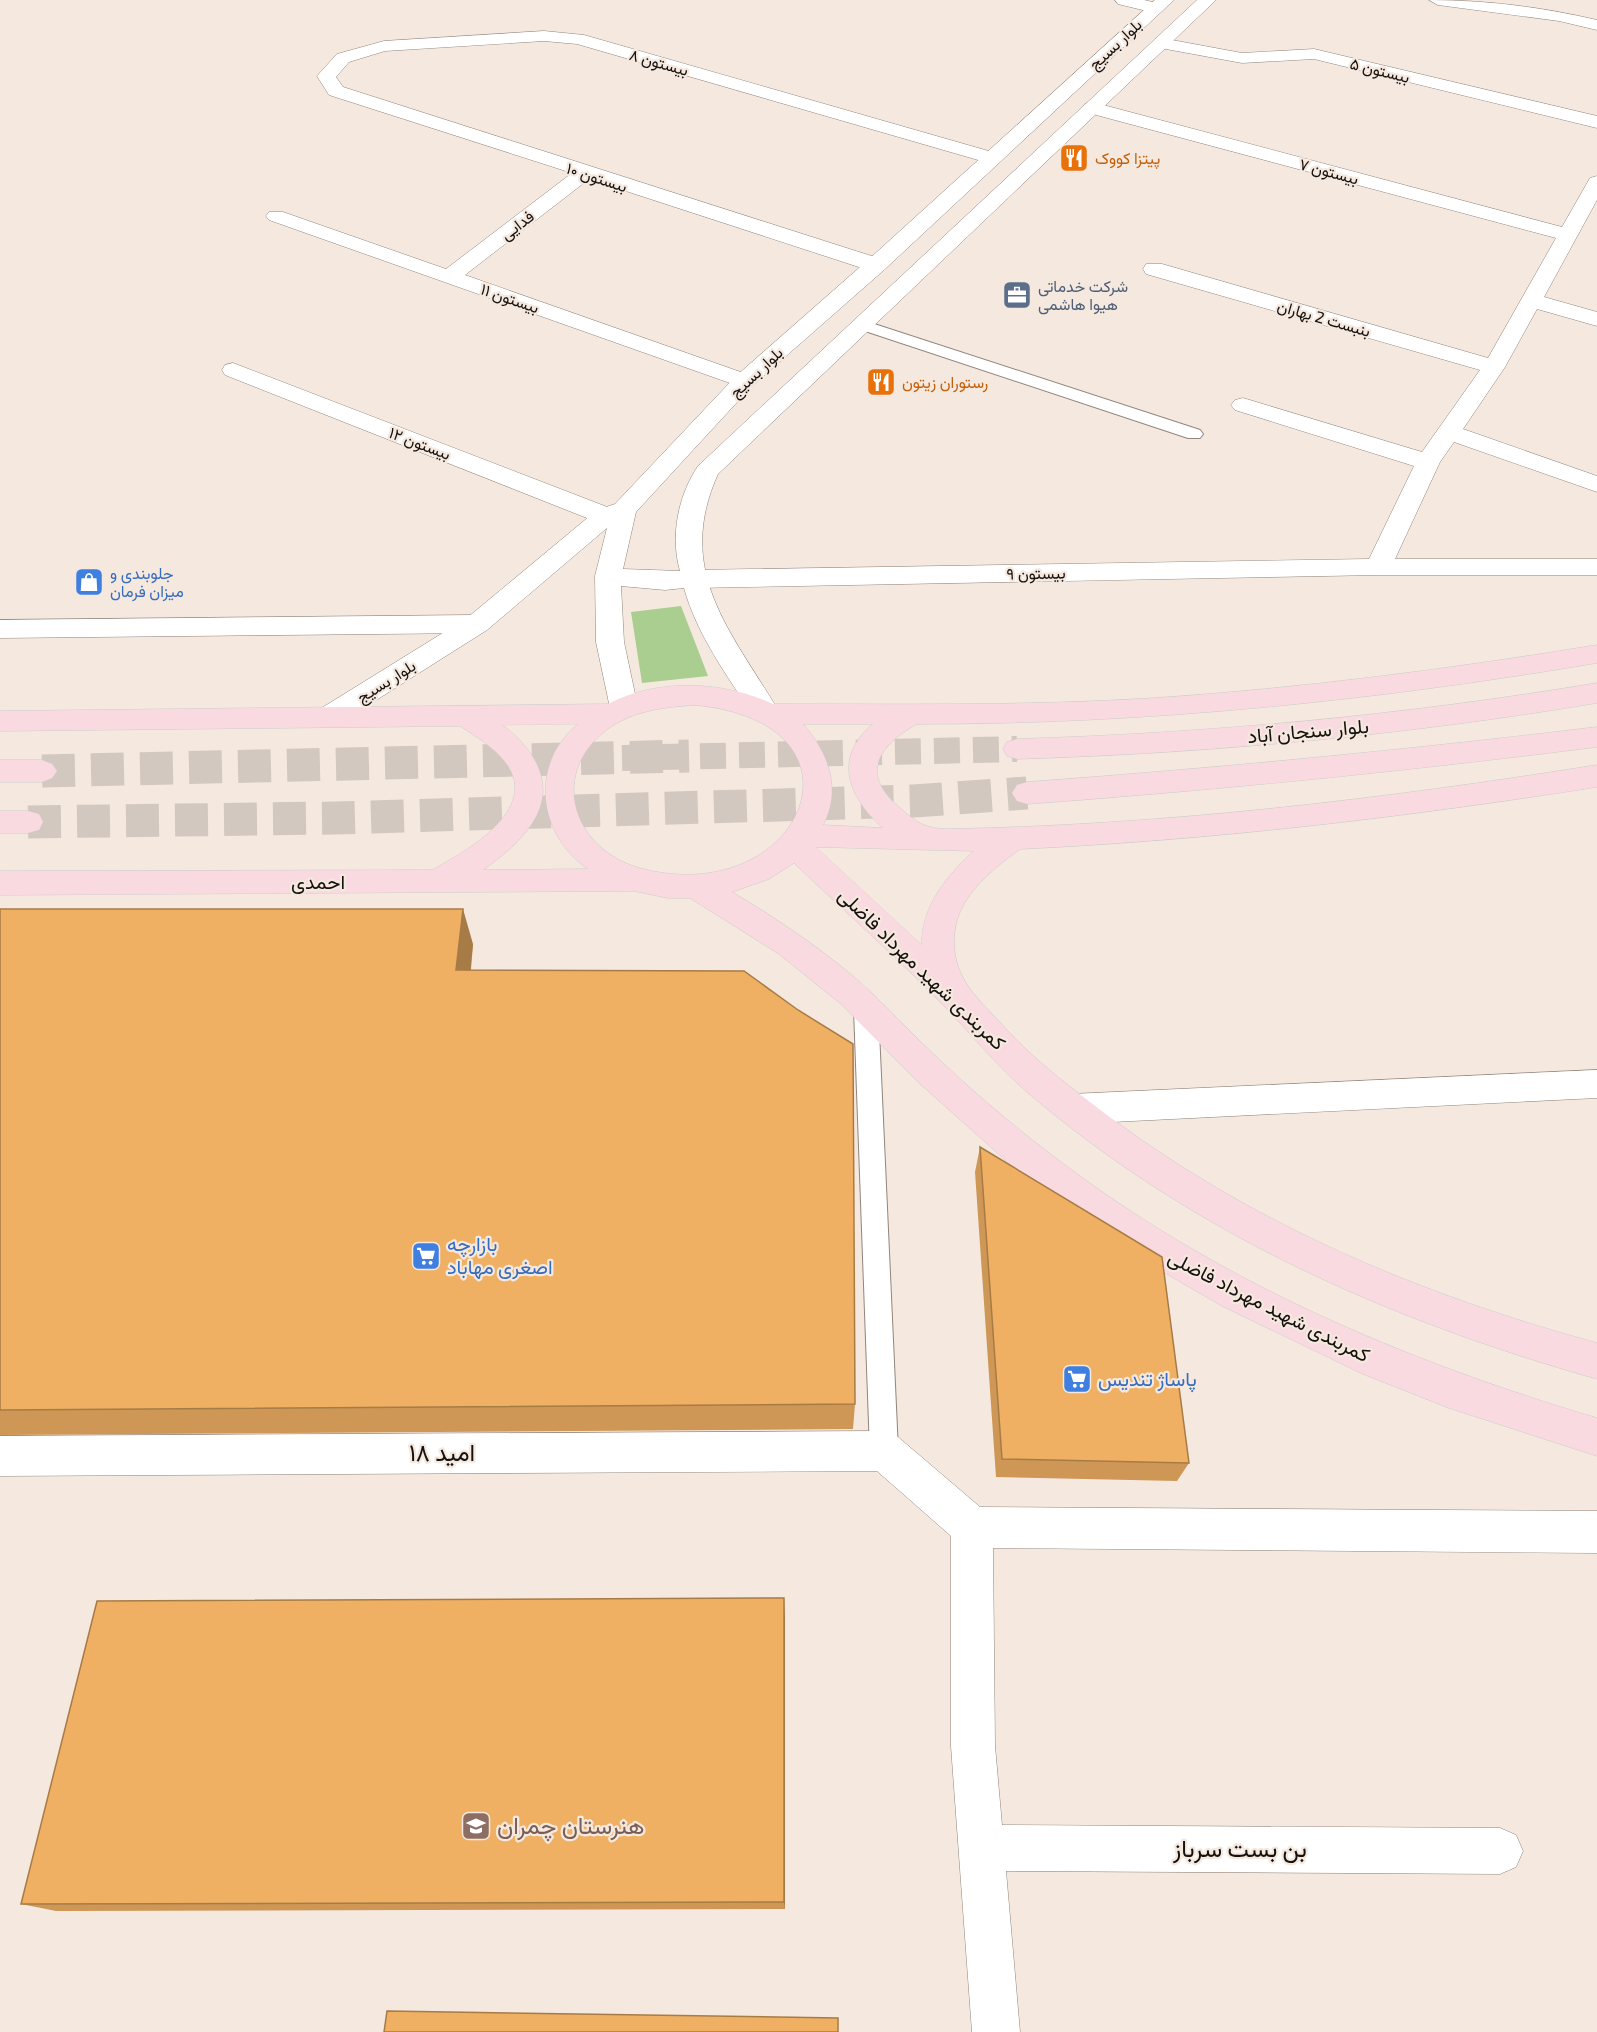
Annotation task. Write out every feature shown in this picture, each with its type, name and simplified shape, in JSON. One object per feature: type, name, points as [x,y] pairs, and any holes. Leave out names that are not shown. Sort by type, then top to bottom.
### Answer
[{"type":"main road","points":[[766,712],[1006,714],[1238,701],[1501,671],[1597,654]]},
{"type":"main road","name":"بلوار سنجان آباد","points":[[1017,749],[1123,746],[1354,727],[1508,709],[1597,693]]},
{"type":"main road","points":[[695,694],[731,699],[766,712],[791,728],[810,752],[819,779],[816,808],[797,840],[758,870],[728,881],[696,886],[665,886],[636,880],[600,864],[573,840],[559,812],[558,781],[569,752],[593,727],[619,711],[658,698],[695,694]]},
{"type":"main road","points":[[0,721],[619,711]]},
{"type":"main road","points":[[434,883],[488,853],[516,826],[529,800],[529,774],[514,748],[493,730],[462,714]]},
{"type":"main road","points":[[914,714],[875,739],[865,760],[863,776],[867,793],[884,814],[923,839]]},
{"type":"main road","name":"بلوار سنجان آباد","points":[[1027,793],[1205,780],[1413,760],[1597,736]]},
{"type":"main road","points":[[0,771],[42,771]]},
{"type":"main road","points":[[797,840],[1013,837],[1178,827],[1331,812],[1597,776]]},
{"type":"main road","points":[[951,992],[940,961],[938,934],[946,902],[983,859],[1013,837]]},
{"type":"main road","name":"کمربندی شهید مهرداد فاضلی","points":[[797,840],[951,992],[1007,1053],[1072,1109],[1148,1166],[1232,1216],[1322,1262],[1437,1312],[1551,1349],[1597,1361]]},
{"type":"main road","name":"احمدی","points":[[0,883],[434,883],[636,880]]},
{"type":"main road","name":"کمربندی شهید مهرداد فاضلی","points":[[696,886],[772,931],[844,987],[972,1110],[1042,1168],[1117,1221],[1204,1276],[1347,1351],[1539,1421],[1597,1437]]},
{"type":"street","points":[[1124,0],[1160,4]]},
{"type":"street","name":"بلوار بسیج","points":[[766,712],[709,623],[694,579],[690,553],[689,516],[697,486],[707,471],[1207,0]]},
{"type":"street","points":[[1438,0],[1549,14],[1597,25]]},
{"type":"street","name":"بلوار بسیج","points":[[330,716],[477,624],[615,513],[744,381],[876,265],[1160,4]]},
{"type":"street","name":"بیستون ۸","points":[[326,76],[343,58],[384,46],[544,36],[578,39],[992,158]]},
{"type":"street","name":"بیستون ۵","points":[[1161,43],[1242,58],[1314,54],[1597,122]]},
{"type":"street","name":"بیستون ۱۰","points":[[326,76],[336,91],[876,265]]},
{"type":"street","name":"بیستون ۷","points":[[1092,108],[1566,234]]},
{"type":"street","name":"فدایی","points":[[448,277],[585,173]]},
{"type":"street","points":[[1378,567],[1428,462],[1494,367],[1566,234],[1596,186]]},
{"type":"street","name":"بیستون ۱۱","points":[[276,216],[744,381]]},
{"type":"street","name":"بنبست 2 بهاران","points":[[1154,269],[1494,367]]},
{"type":"street","points":[[1531,300],[1597,319]]},
{"type":"street","name":"بیستون ۱۲","points":[[233,370],[615,513]]},
{"type":"street","points":[[1243,405],[1428,462]]},
{"type":"street","points":[[1450,433],[1597,484]]},
{"type":"street","points":[[615,513],[608,576],[610,642],[619,711]]},
{"type":"street","name":"بیستون ۹","points":[[608,576],[665,581],[1378,567],[1597,567]]},
{"type":"street","points":[[0,629],[477,624]]},
{"type":"street","points":[[1072,1109],[1597,1084]]},
{"type":"street","points":[[884,1451],[972,1527],[1597,1532]]},
{"type":"street","name":"امید ۱۸","points":[[0,1456],[884,1451]]},
{"type":"street","points":[[972,1527],[973,1746],[996,2032]]},
{"type":"street","name":"بن بست سرباز","points":[[980,1848],[1500,1851]]},
{"type":"lane","points":[[862,325],[1194,434]]},
{"type":"lane","points":[[866,1009],[884,1451]]},
{"type":"green space","points":[[681,606],[708,676],[642,683],[631,612]]},
{"type":"building","name":"بازارچه اصغری مهاباد","points":[[0,909],[463,909],[456,970],[744,971],[798,1010],[853,1044],[855,1404],[0,1410]]},
{"type":"building","name":"پاساژ تندیس","points":[[980,1147],[1162,1257],[1189,1463],[1002,1459]]},
{"type":"building","points":[[784,1598],[784,1902],[21,1904],[97,1601]]},
{"type":"building","points":[[387,2011],[838,2018],[838,2032],[384,2032]]},
{"type":"tunnel","points":[[622,758],[1017,749]]},
{"type":"tunnel","points":[[42,771],[689,756]]},
{"type":"tunnel","points":[[28,822],[334,818],[913,801],[1027,793]]},
{"type":"place","name":"پیتزا کووک","points":[[1074,158]]},
{"type":"place","name":"شرکت خدماتی هیوا هاشمی","points":[[1017,295]]},
{"type":"place","name":"رستوران زیتون","points":[[881,382]]},
{"type":"place","name":"جلوبندی و میزان فرمان","points":[[89,582]]},
{"type":"place","name":"بازارچه اصغری مهاباد","points":[[426,1256]]},
{"type":"place","name":"پاساژ تندیس","points":[[1077,1379]]},
{"type":"place","name":"هنرستان چمران","points":[[476,1826]]}]
